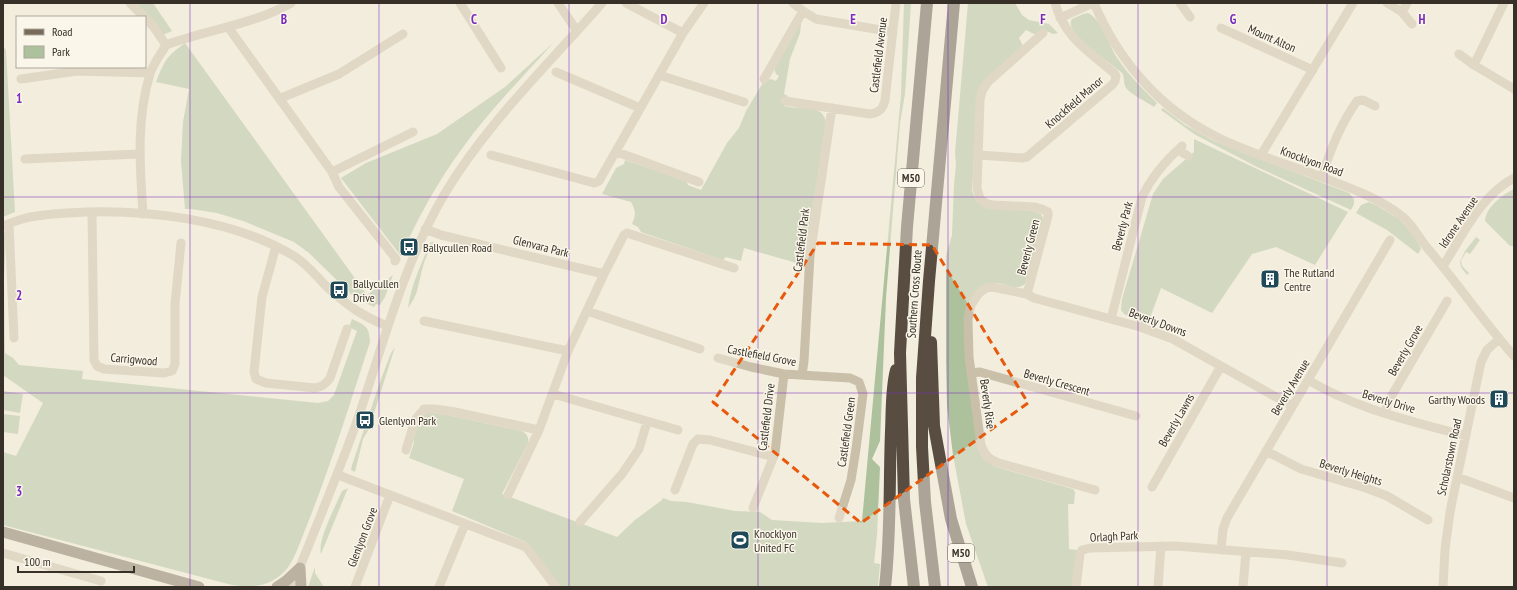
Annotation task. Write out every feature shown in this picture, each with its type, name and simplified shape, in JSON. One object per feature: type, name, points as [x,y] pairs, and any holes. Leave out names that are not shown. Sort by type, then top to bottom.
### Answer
[{"type":"highway","name":"Southern Cross Route","points":[[914,587],[904,499],[900,353],[907,227],[927,3]]},
{"type":"highway","name":"Southern Cross Route","points":[[935,587],[925,502],[922,446],[922,378],[929,281],[954,3]]},
{"type":"highway","name":"M50","points":[[929,281],[934,426],[951,519],[972,587]]},
{"type":"highway","name":"M50","points":[[885,587],[889,527],[893,381],[900,353]]},
{"type":"main road","points":[[3,532],[199,587]]},
{"type":"main road","points":[[277,587],[300,568]]},
{"type":"main road","points":[[300,568],[301,587]]},
{"type":"street","points":[[130,3],[142,16]]},
{"type":"street","points":[[143,214],[139,154],[142,115],[150,73],[166,45],[185,37],[228,27],[280,9],[291,3]]},
{"type":"street","points":[[460,3],[501,68]]},
{"type":"street","points":[[558,3],[577,31]]},
{"type":"street","points":[[292,587],[338,475],[408,267],[425,229],[445,193],[480,143],[602,3]]},
{"type":"street","points":[[626,3],[683,33]]},
{"type":"street","points":[[491,156],[594,183],[599,182],[683,33],[704,3]]},
{"type":"street","points":[[793,3],[803,12],[816,19],[893,32]]},
{"type":"street","name":"Castlefield Avenue","points":[[832,108],[870,114],[881,110],[885,100],[896,3]]},
{"type":"street","points":[[1055,3],[1060,18],[1093,3]]},
{"type":"street","name":"Knocklyon Road","points":[[1093,3],[1119,51],[1140,79],[1159,98],[1183,117],[1204,131],[1230,144],[1322,177],[1363,194],[1403,217],[1514,356]]},
{"type":"street","points":[[1180,3],[1190,17]]},
{"type":"street","points":[[1261,155],[1353,3]]},
{"type":"street","points":[[1387,3],[1402,12],[1412,24]]},
{"type":"street","points":[[1402,12],[1407,3]]},
{"type":"street","points":[[1474,65],[1504,3]]},
{"type":"street","points":[[764,79],[803,12]]},
{"type":"street","name":"Knockfield Manor","points":[[979,156],[1027,157],[1116,79],[1115,74],[1082,47],[1070,35],[1060,18]]},
{"type":"street","points":[[146,20],[153,26],[166,45]]},
{"type":"street","points":[[228,27],[281,98],[332,172],[339,187],[396,260],[395,261]]},
{"type":"street","name":"Mount Alton","points":[[1221,28],[1313,70]]},
{"type":"street","points":[[979,156],[982,91],[988,82],[1043,33]]},
{"type":"street","points":[[281,98],[339,74],[403,34]]},
{"type":"street","points":[[1458,54],[1514,89]]},
{"type":"street","points":[[21,78],[77,71],[150,73]]},
{"type":"street","points":[[556,72],[640,108]]},
{"type":"street","points":[[659,75],[744,102]]},
{"type":"street","points":[[1322,177],[1333,142],[1357,101],[1363,100],[1375,106]]},
{"type":"street","points":[[785,101],[832,108]]},
{"type":"street","name":"Castlefield Park","points":[[802,375],[810,255],[832,108]]},
{"type":"street","points":[[332,172],[413,132]]},
{"type":"street","name":"Beverly Park","points":[[1111,319],[1142,197],[1148,184],[1157,171],[1180,148],[1188,156]]},
{"type":"street","points":[[617,152],[699,182]]},
{"type":"street","points":[[26,159],[139,154]]},
{"type":"street","name":"Beverly Green","points":[[979,156],[977,188],[980,199],[987,204],[992,205],[1042,209],[1048,212],[1027,294]]},
{"type":"street","name":"Idrone Avenue","points":[[1443,266],[1485,201],[1504,183],[1514,178]]},
{"type":"street","points":[[14,338],[6,225],[26,218],[92,212],[143,214],[182,219],[226,228],[251,236],[276,246],[296,257],[311,269],[326,286],[354,310],[366,317],[388,326]]},
{"type":"street","name":"Carrigwood","points":[[92,212],[94,360],[97,366],[104,369],[164,374],[172,371],[175,364],[175,304],[181,244]]},
{"type":"street","name":"Glenvara Park","points":[[425,229],[441,235],[604,274]]},
{"type":"street","points":[[508,495],[540,430],[568,351],[624,235],[627,233],[734,268]]},
{"type":"street","name":"Beverly Avenue","points":[[1221,550],[1224,524],[1390,240]]},
{"type":"street","points":[[276,246],[262,297],[254,372],[256,379],[266,383],[315,388],[322,387],[330,378],[347,330]]},
{"type":"street","name":"Beverly Rise","points":[[1027,294],[992,287],[986,288],[979,293],[971,305],[968,319],[969,357],[981,445],[989,458],[999,463],[1095,490]]},
{"type":"street","name":"Beverly Downs","points":[[1027,294],[1034,298],[1150,330],[1173,339],[1292,406]]},
{"type":"street","name":"Beverly Grove","points":[[1385,412],[1388,402],[1447,301]]},
{"type":"street","points":[[586,311],[700,348]]},
{"type":"street","points":[[424,321],[568,351]]},
{"type":"street","name":"Scholarstown Road","points":[[1443,587],[1445,549],[1457,476],[1482,358],[1487,350],[1499,339]]},
{"type":"street","name":"Castlefield Grove","points":[[718,358],[784,374],[802,375]]},
{"type":"street","name":"Beverly Lawns","points":[[1152,487],[1222,366]]},
{"type":"street","name":"Beverly Crescent","points":[[971,373],[980,372],[1136,416]]},
{"type":"street","name":"Castlefield Drive","points":[[753,508],[774,457],[784,374]]},
{"type":"street","name":"Castlefield Green","points":[[802,375],[850,378],[859,382],[862,386],[863,394],[853,471],[839,518]]},
{"type":"street","name":"Beverly Drive","points":[[1308,380],[1346,400],[1466,436]]},
{"type":"street","points":[[554,394],[678,430]]},
{"type":"street","points":[[406,450],[415,420],[424,409],[455,412],[540,430]]},
{"type":"street","points":[[580,522],[605,495],[639,449],[647,422]]},
{"type":"street","points":[[675,490],[692,444],[698,440],[710,440],[774,457]]},
{"type":"street","name":"Beverly Heights","points":[[1266,451],[1301,469],[1366,488],[1387,496],[1428,520]]},
{"type":"street","points":[[338,475],[526,547],[556,587]]},
{"type":"street","points":[[1457,476],[1514,498]]},
{"type":"street","name":"Glenlyon Grove","points":[[355,587],[390,495]]},
{"type":"street","points":[[439,587],[465,524]]},
{"type":"street","points":[[1158,587],[1161,546]]},
{"type":"street","name":"Orlagh Park","points":[[1076,587],[1079,558],[1082,550],[1090,548],[1161,546],[1297,556],[1342,563]]},
{"type":"street","points":[[1243,587],[1246,552]]},
{"type":"street","points":[[3,553],[102,581]]},
{"type":"highlighted area","points":[[818,243],[932,245],[1028,403],[861,523],[713,402]]},
{"type":"green space","points":[[135,3],[153,3],[172,31],[163,35]]},
{"type":"green space","points":[[904,3],[911,3],[905,94],[900,123],[886,298],[880,441],[872,459],[880,467],[877,535],[874,563],[880,564],[878,587],[560,587],[526,542],[452,511],[464,479],[409,458],[419,419],[427,413],[452,416],[524,432],[528,437],[528,443],[502,494],[617,537],[635,520],[663,498],[671,501],[687,502],[735,511],[760,512],[772,520],[822,523],[862,521],[901,95]]},
{"type":"green space","points":[[968,3],[1015,3],[1022,15],[1029,20],[1049,24],[1058,33],[1053,34],[1042,29],[1036,35],[1026,30],[1019,38],[1023,46],[978,96],[972,190],[975,199],[987,208],[1034,211],[1041,214],[1044,220],[1025,284],[1015,287],[997,283],[987,284],[969,302],[979,451],[984,459],[996,467],[1073,489],[1075,492],[1074,504],[1068,504],[1069,549],[1077,550],[1073,587],[988,587],[966,524],[953,455],[947,406],[946,256],[952,235],[956,165],[955,153]]},
{"type":"green space","points":[[1088,13],[1094,17],[1102,28],[1122,65],[1157,103],[1154,107],[1128,90],[1125,86],[1122,73],[1090,48],[1074,32],[1071,25],[1072,19]]},
{"type":"green space","points":[[800,23],[800,33],[790,59],[784,94],[788,96],[785,97],[784,106],[796,108],[798,106],[819,111],[826,122],[804,265],[744,248],[741,261],[726,257],[723,260],[641,232],[638,227],[632,224],[635,213],[631,202],[602,194],[616,168],[624,164],[625,160],[686,181],[688,185],[701,190],[727,143],[739,128],[746,111],[764,81],[771,79],[776,81],[779,76],[776,74],[774,68]]},
{"type":"green space","points":[[185,43],[367,295],[393,275],[385,297],[380,305],[376,304],[374,307],[355,298],[309,253],[294,242],[243,221],[217,213],[185,209],[181,161],[183,122],[189,89],[156,82],[166,60],[173,52]]},
{"type":"green space","points":[[553,43],[494,109],[461,150],[428,202],[401,256],[341,178],[366,163],[437,134],[505,87]]},
{"type":"green space","points":[[3,46],[6,50],[15,212],[3,217]]},
{"type":"green space","points":[[1163,108],[1185,125],[1214,141],[1349,193],[1354,199],[1354,204],[1351,210],[1257,167],[1194,134],[1161,110]]},
{"type":"green space","points":[[1194,139],[1348,212],[1315,265],[1276,247],[1252,254],[1212,313],[1161,288],[1147,326],[1124,314],[1121,310],[1122,299],[1153,194],[1163,179],[1194,152]]},
{"type":"green space","points":[[1514,189],[1514,246],[1510,246],[1485,221],[1491,206]]},
{"type":"green space","points":[[1369,202],[1399,219],[1419,244],[1421,249],[1418,254],[1387,230],[1356,213],[1361,205]]},
{"type":"green space","points":[[6,232],[4,281],[5,353],[13,358],[19,365],[83,371],[82,379],[318,403],[328,401],[334,395],[357,331],[349,327],[352,319],[366,327],[369,333],[370,342],[332,457],[295,556],[285,571],[279,576],[260,585],[232,585],[3,525],[3,452],[16,456],[43,403],[3,375],[3,233]]},
{"type":"green space","points":[[1476,237],[1480,240],[1470,254],[1466,252],[1461,261],[1462,266],[1469,273],[1467,275],[1461,267],[1460,262],[1465,251]]},
{"type":"green space","points":[[430,243],[438,243],[433,246],[426,258],[416,294],[408,308],[411,291]]},
{"type":"green space","points":[[395,347],[369,429],[363,439],[355,472],[351,470],[352,465],[381,379],[391,353]]},
{"type":"green space","points":[[3,391],[23,394],[20,413],[3,410]]},
{"type":"green space","points":[[3,414],[20,416],[18,434],[3,432]]},
{"type":"green space","points":[[348,488],[321,554],[324,532],[342,491]]},
{"type":"green space","points":[[315,567],[315,573],[324,587],[308,587]]},
{"type":"place","name":"Ballycullen Road","points":[[409,247]]},
{"type":"place","name":"The Rutland Centre","points":[[1270,279]]},
{"type":"place","name":"Ballycullen Drive","points":[[339,290]]},
{"type":"place","name":"Garthy Woods","points":[[1499,399]]},
{"type":"place","name":"Glenlyon Park","points":[[365,420]]},
{"type":"place","name":"Knocklyon United FC","points":[[740,540]]}]
